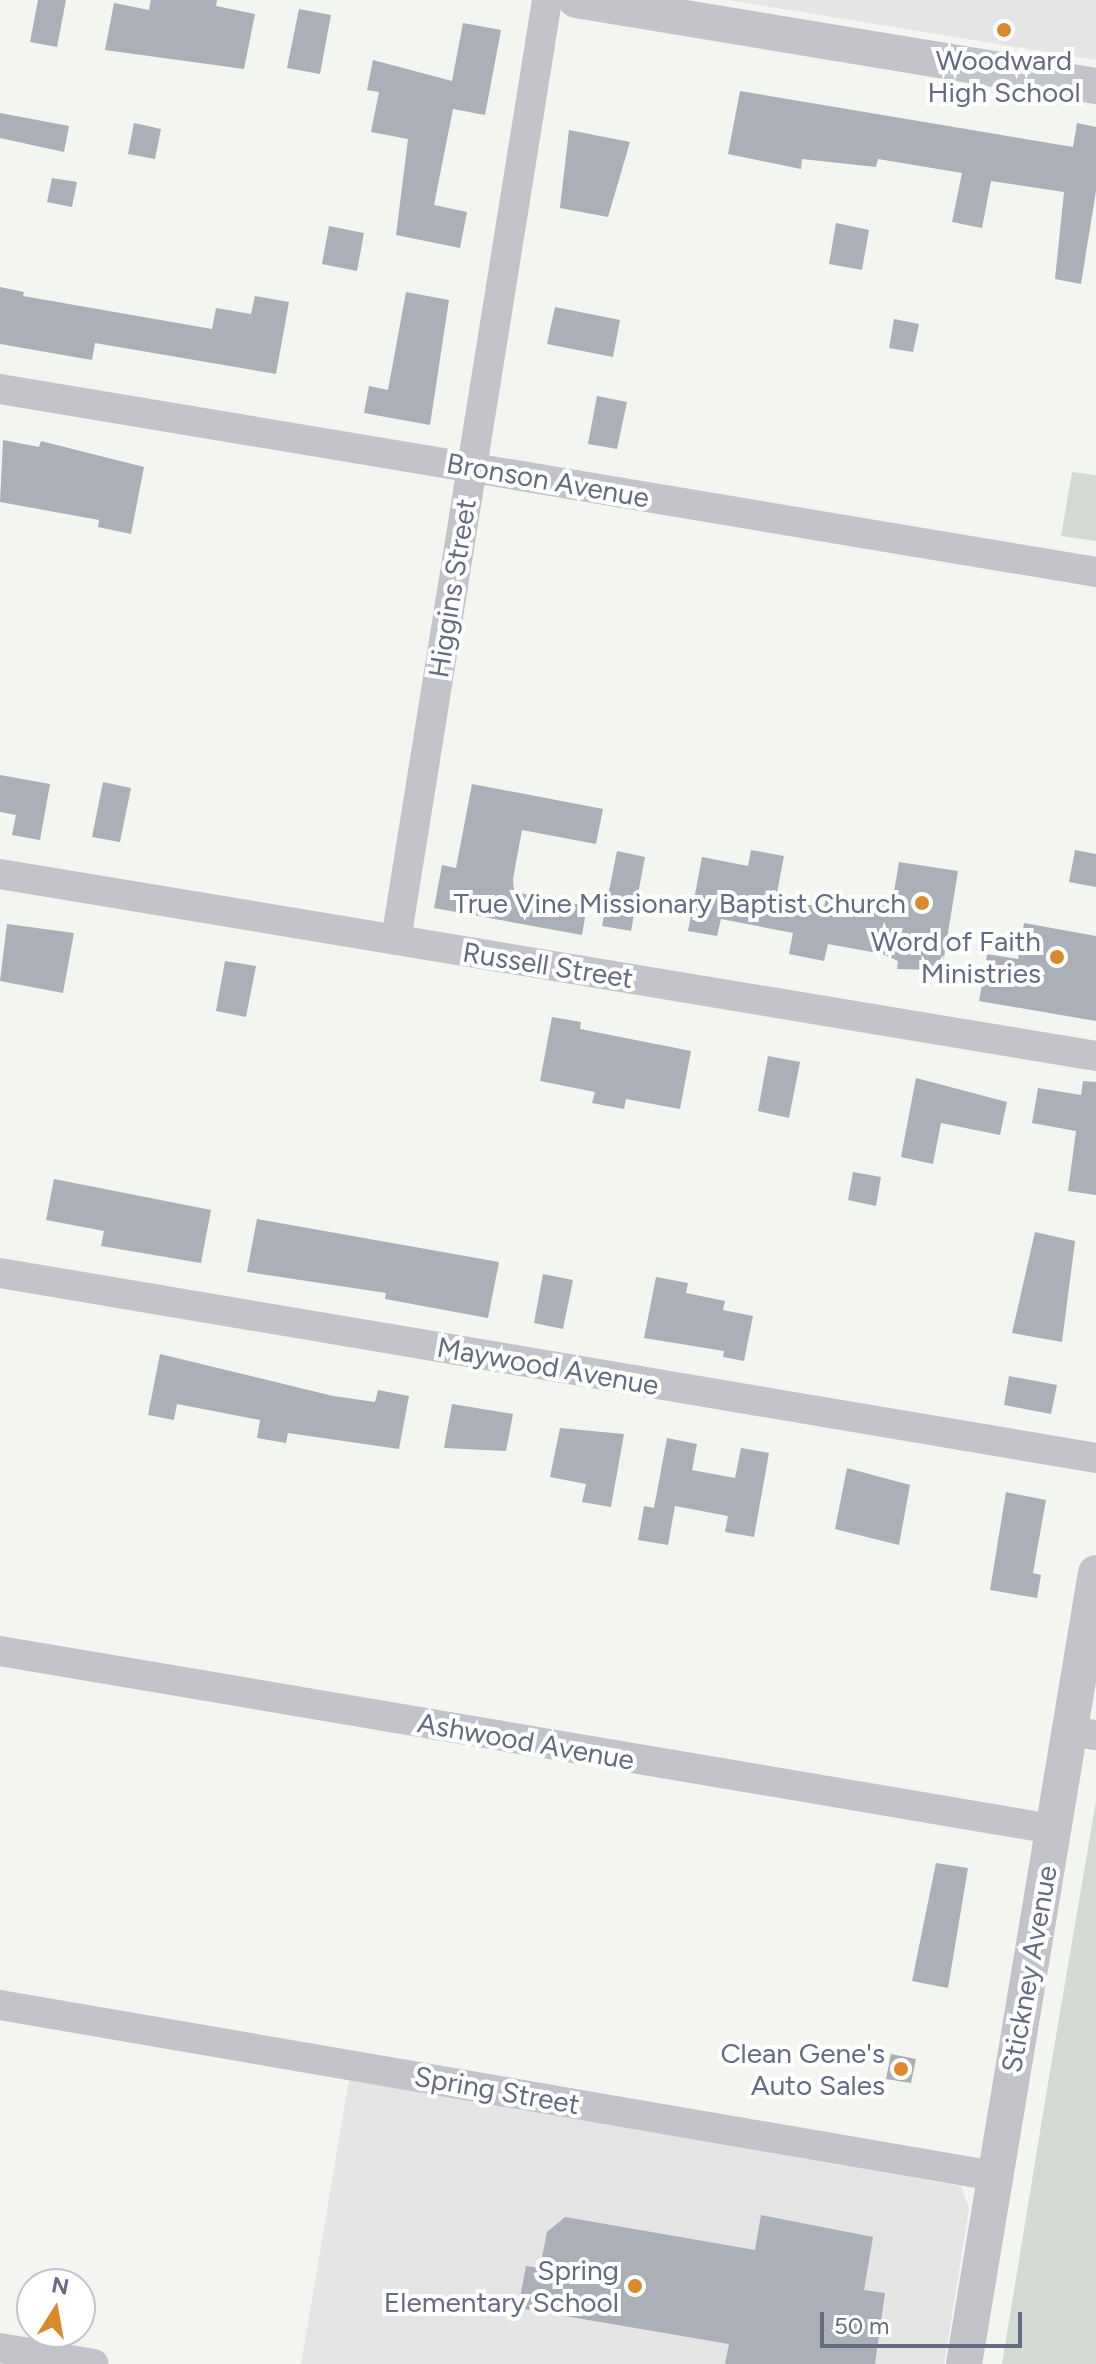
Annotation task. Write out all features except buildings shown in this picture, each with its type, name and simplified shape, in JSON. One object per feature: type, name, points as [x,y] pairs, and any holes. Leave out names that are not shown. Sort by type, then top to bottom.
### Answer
[{"type":"street","name":"Higgins Street","points":[[396,940],[547,0]]},
{"type":"street","points":[[576,0],[1096,86]]},
{"type":"street","name":"Bronson Avenue","points":[[0,389],[1096,572]]},
{"type":"street","name":"Russell Street","points":[[0,874],[1096,1056]]},
{"type":"street","name":"Maywood Avenue","points":[[0,1273],[1096,1458]]},
{"type":"street","name":"Stickney Avenue","points":[[964,2364],[1052,1829],[1083,1733],[1096,1573]]},
{"type":"street","name":"Ashwood Avenue","points":[[0,1651],[1052,1829]]},
{"type":"street","name":"Spring Street","points":[[0,2005],[994,2176]]},
{"type":"street","points":[[0,2348],[94,2364]]},
{"type":"shaded area","name":"Woodward High School","points":[[728,0],[1096,0],[1096,60]]},
{"type":"shaded area","points":[[1072,472],[1096,475],[1096,541],[1061,536]]},
{"type":"shaded area","points":[[1096,1801],[1096,2364],[1002,2364],[1046,2095]]},
{"type":"shaded area","name":"Spring Elementary School","points":[[349,2080],[961,2186],[969,2209],[944,2364],[301,2364]]},
{"type":"place","name":"Woodward High School","points":[[1004,30]]},
{"type":"place","name":"True Vine Missionary Baptist Church","points":[[922,903]]},
{"type":"place","name":"Word of Faith Ministries","points":[[1057,957]]},
{"type":"place","name":"Clean Gene's Auto Sales","points":[[901,2069]]},
{"type":"place","name":"Spring Elementary School","points":[[635,2286]]}]
